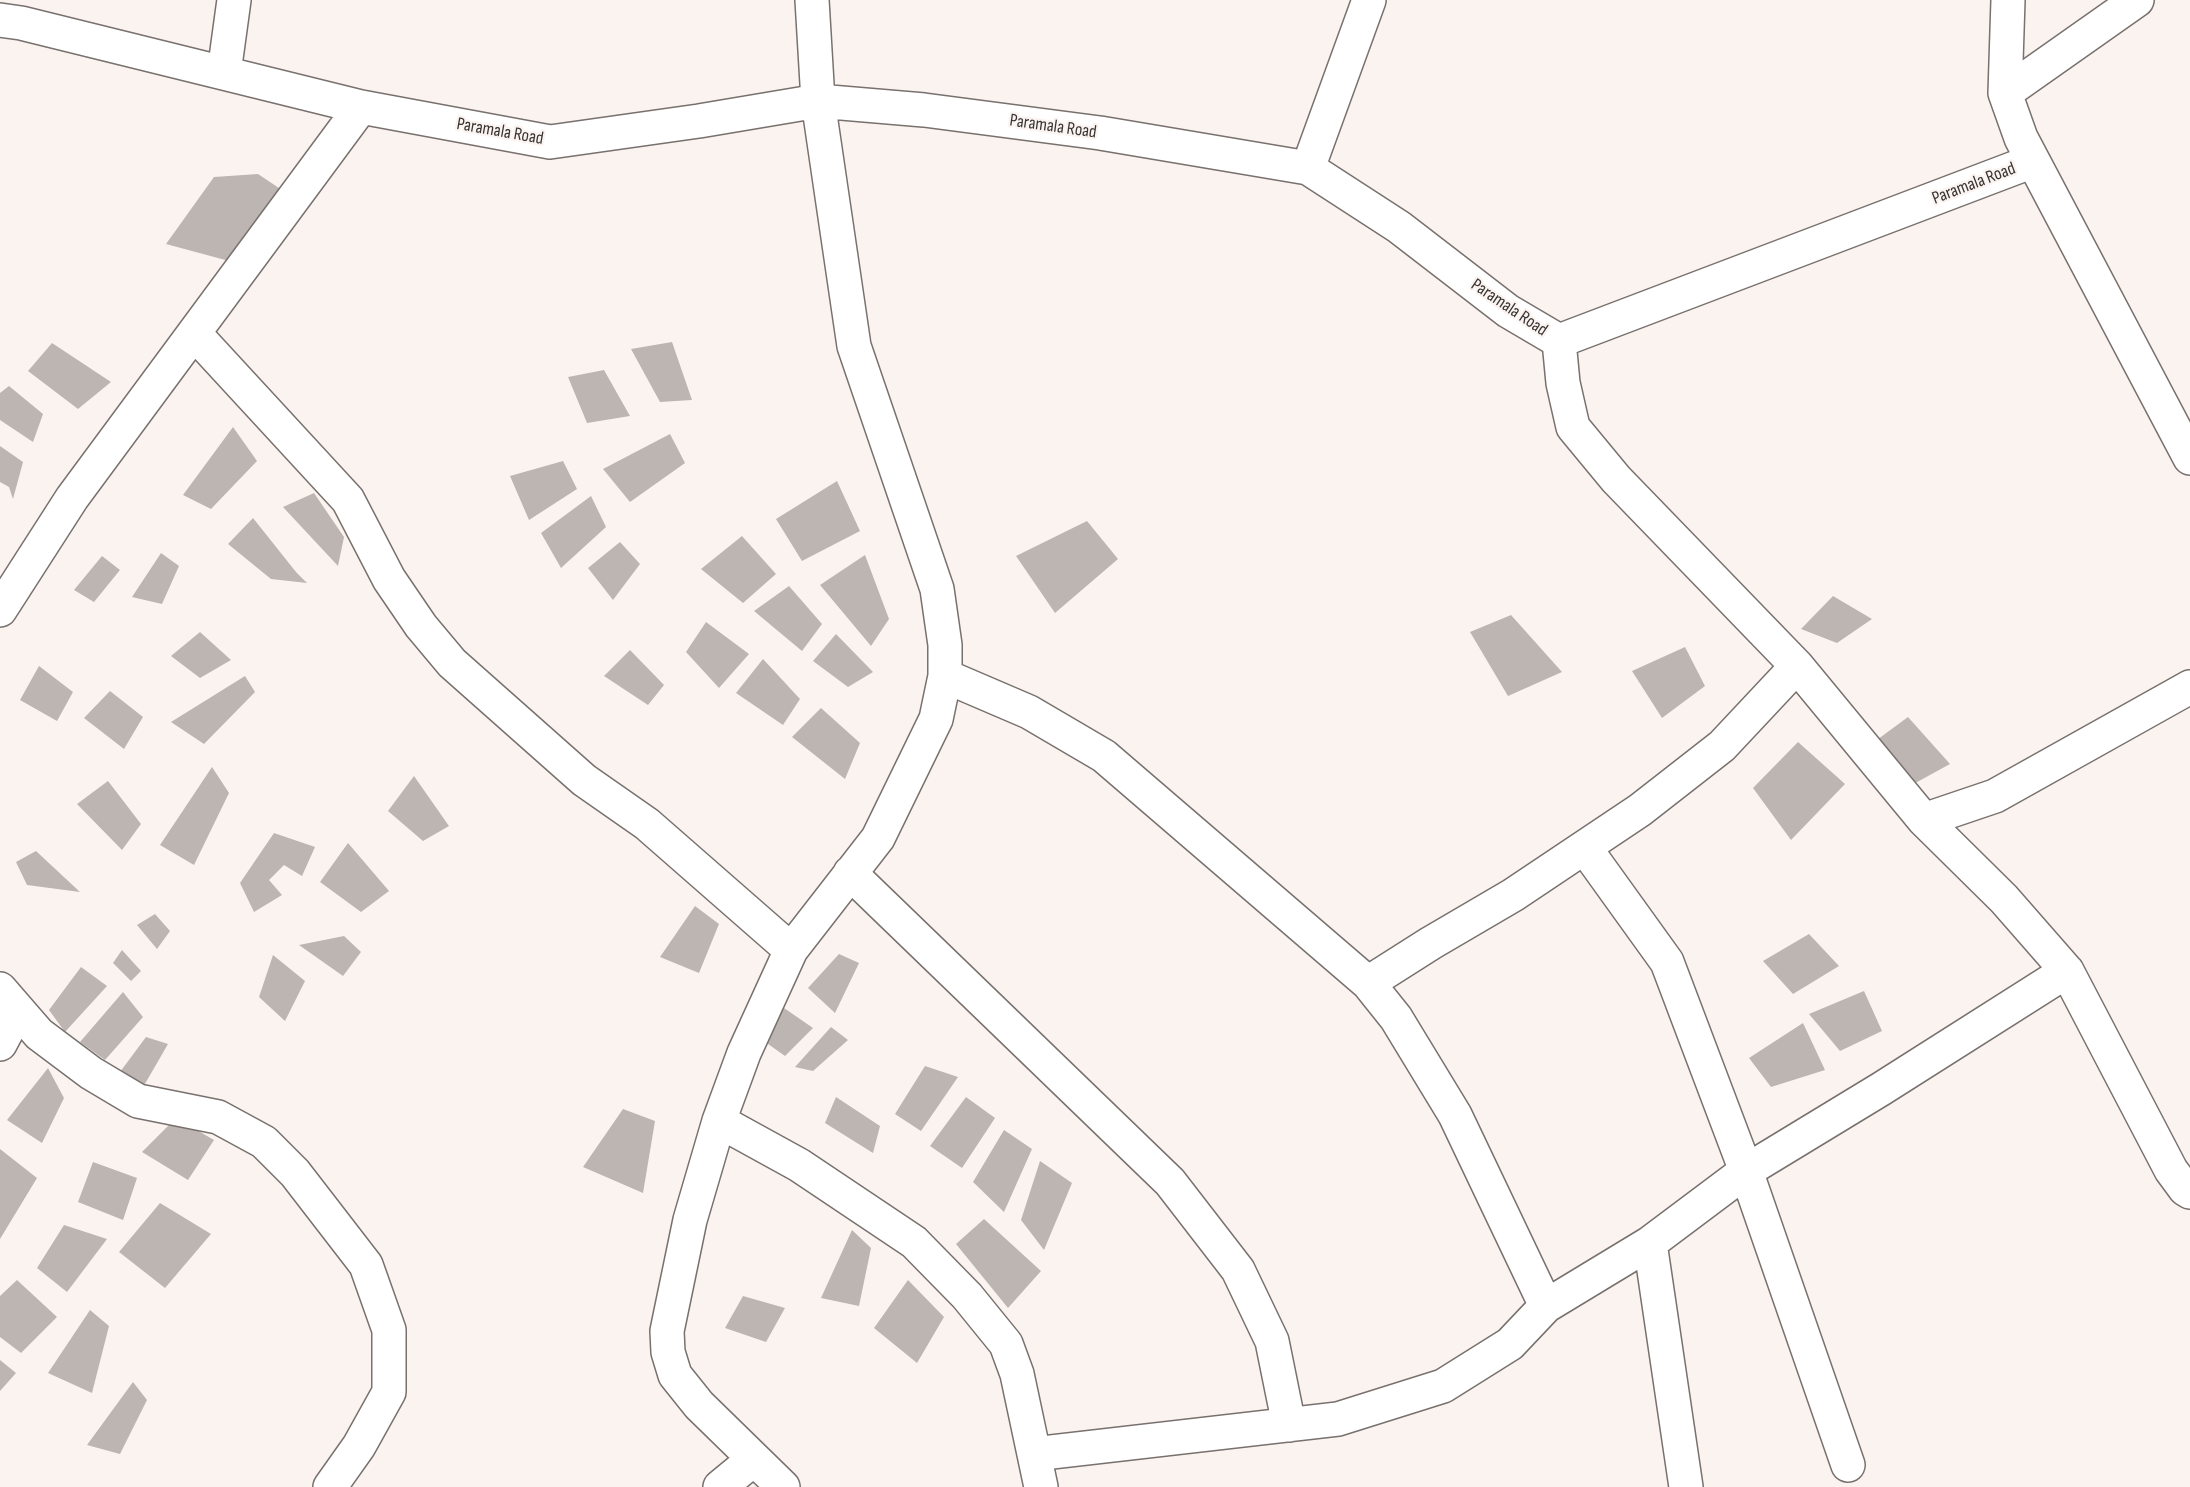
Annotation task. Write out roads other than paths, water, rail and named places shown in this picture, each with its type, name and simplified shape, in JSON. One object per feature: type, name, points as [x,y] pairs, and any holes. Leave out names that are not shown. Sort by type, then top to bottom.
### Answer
[{"type":"street","points":[[224,73],[234,0]]},
{"type":"street","points":[[783,1487],[699,1405],[675,1375],[668,1352],[667,1331],[690,1220],[719,1121],[744,1053],[791,950],[878,838],[936,719],[945,676],[945,645],[937,590],[854,346],[818,101],[812,0]]},
{"type":"street","points":[[1308,168],[1369,0]]},
{"type":"street","points":[[2008,0],[2005,93],[2021,138],[2190,458]]},
{"type":"street","points":[[2005,93],[2137,0]]},
{"type":"street","name":"Paramala Road","points":[[7,28],[224,73],[361,107],[550,142],[818,101],[924,110],[1088,131],[1308,168],[1399,227],[1508,311],[1559,341],[2033,161]]},
{"type":"street","points":[[0,610],[72,498],[361,107]]},
{"type":"street","points":[[194,333],[348,500],[389,579],[422,626],[452,663],[584,780],[647,824],[791,950]]},
{"type":"street","points":[[1559,341],[1563,383],[1573,427],[1616,479],[1797,666],[1924,820],[2004,899],[2067,971],[2170,1170],[2190,1192]]},
{"type":"street","points":[[1368,983],[1431,942],[1513,895],[1640,810],[1722,746],[1797,666]]},
{"type":"street","points":[[945,676],[1029,712],[1104,756],[1368,983],[1396,1018],[1455,1114],[1546,1306]]},
{"type":"street","points":[[1924,820],[1995,796],[2190,687]]},
{"type":"street","points":[[1586,848],[1667,962],[1746,1171],[1848,1465]]},
{"type":"street","points":[[850,873],[1170,1182],[1238,1270],[1243,1280],[1272,1341],[1288,1425]]},
{"type":"street","points":[[1034,1454],[1338,1419],[1443,1386],[1510,1344],[1546,1306],[1650,1243],[1746,1171],[2067,971]]},
{"type":"street","points":[[0,1044],[9,1000]]},
{"type":"street","points":[[9,1000],[39,1034],[91,1073],[138,1101],[218,1117],[264,1142],[295,1173],[366,1265],[389,1330],[389,1392],[359,1446],[330,1487]]},
{"type":"street","points":[[719,1121],[799,1165],[914,1242],[967,1296],[1006,1344],[1017,1374],[1041,1487]]},
{"type":"street","points":[[1650,1243],[1686,1487]]},
{"type":"street","points":[[720,1487],[754,1459]]}]
